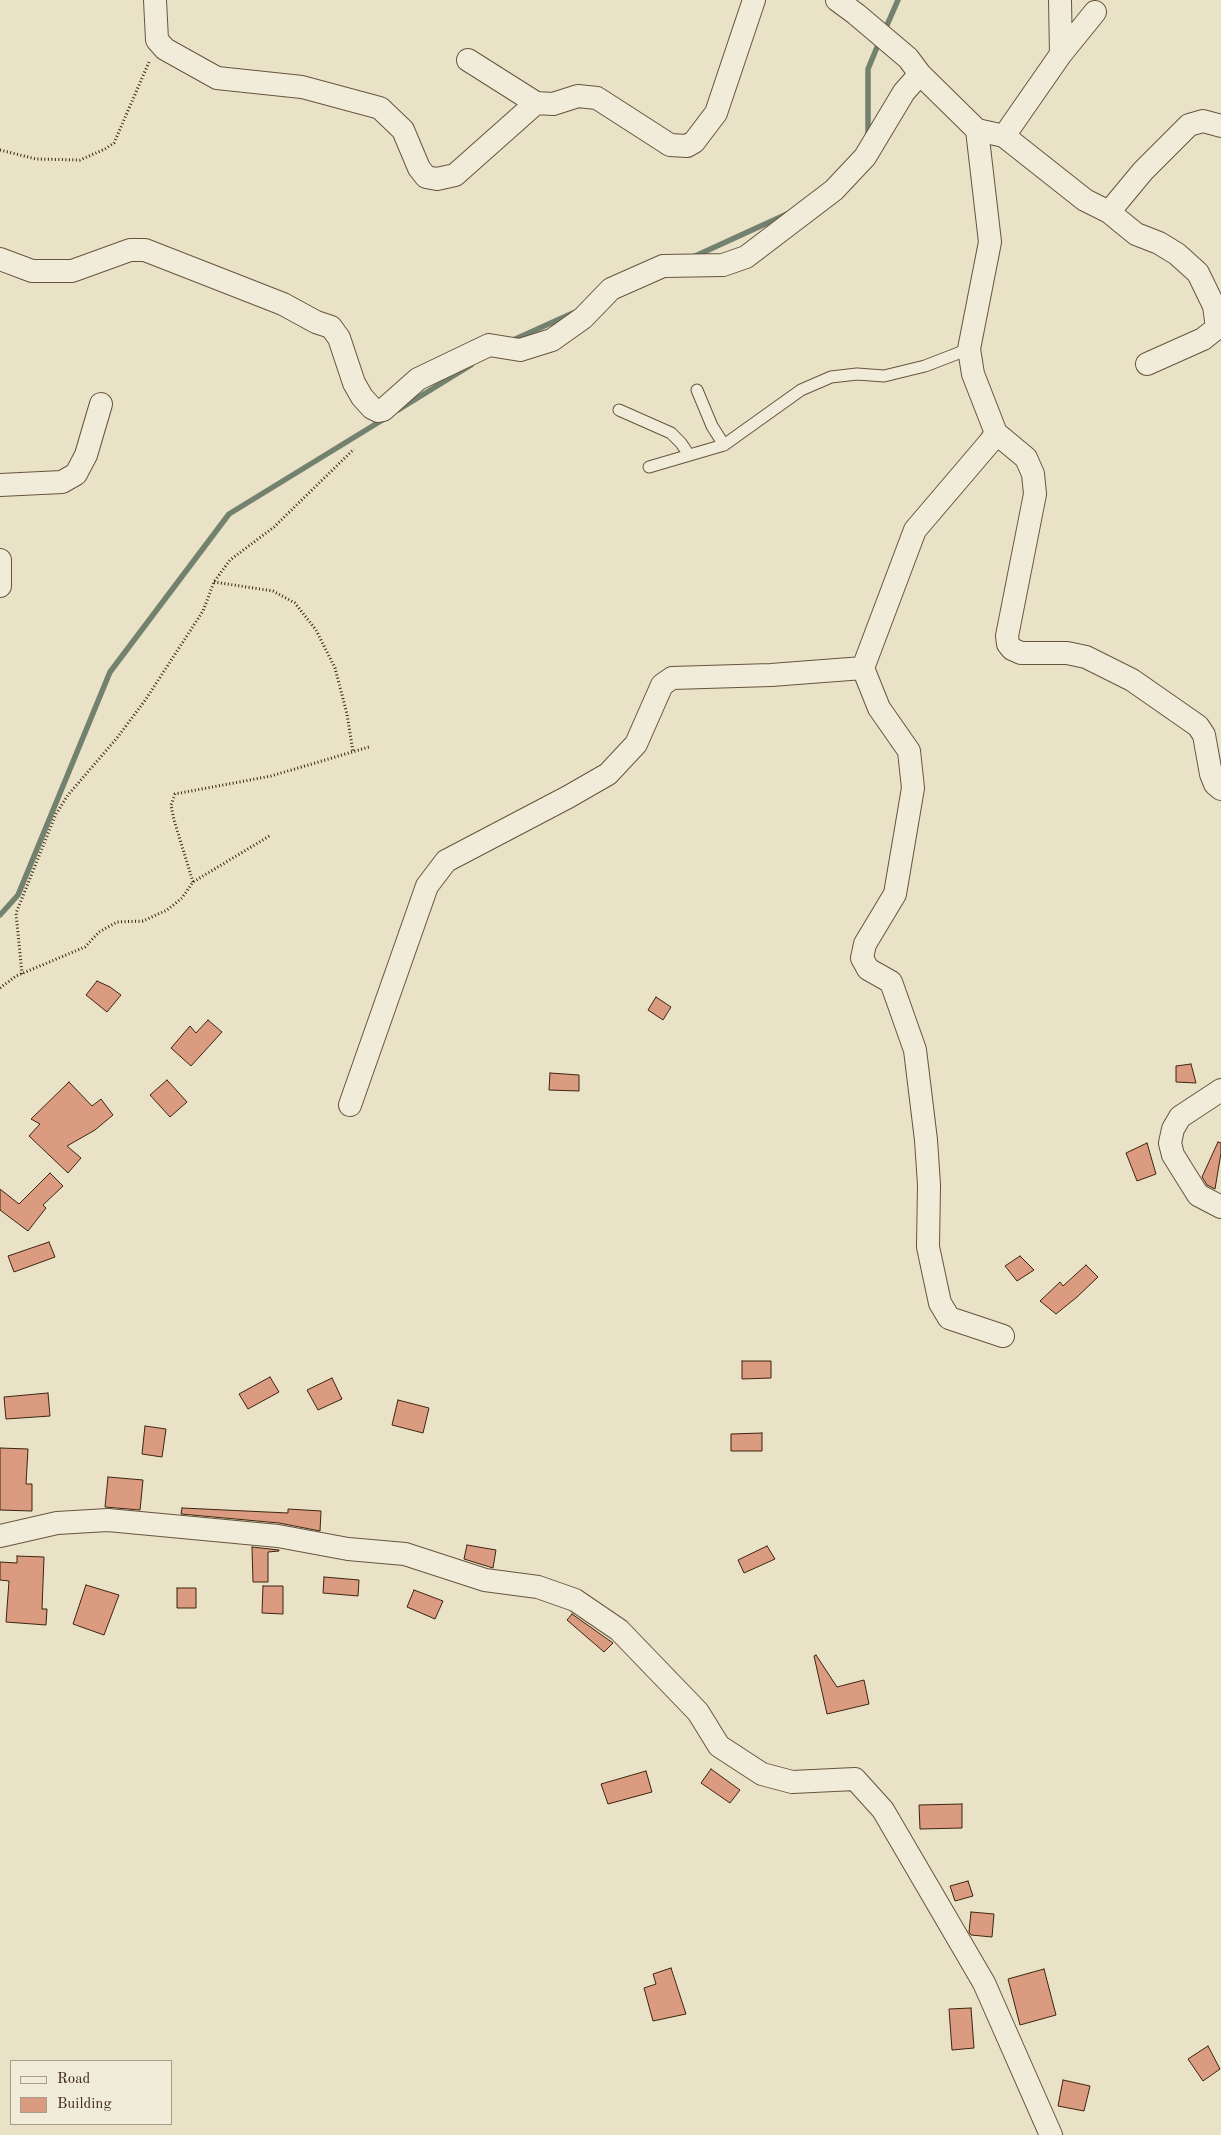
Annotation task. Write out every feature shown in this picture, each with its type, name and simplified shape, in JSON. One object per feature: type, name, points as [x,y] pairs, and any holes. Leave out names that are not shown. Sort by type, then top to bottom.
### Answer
[{"type":"street","points":[[155,0],[158,40],[165,49],[217,78],[302,87],[380,108],[403,130],[419,168],[426,176],[436,179],[455,175],[536,103]]},
{"type":"street","points":[[468,60],[536,103],[553,104],[578,96],[597,98],[670,145],[687,146],[694,142],[716,113],[754,0]]},
{"type":"street","points":[[837,0],[856,14],[914,66],[977,130],[1004,136],[1085,200],[1109,212],[1136,234],[1158,243],[1177,254],[1198,273],[1214,306],[1217,328],[1203,339],[1148,364]]},
{"type":"street","points":[[1060,0],[1061,54]]},
{"type":"street","points":[[1004,136],[1061,54],[1095,12]]},
{"type":"street","points":[[0,259],[32,271],[72,270],[130,250],[146,250],[284,304],[316,322],[331,327],[339,338],[354,383],[362,397],[372,408],[378,411],[383,410],[418,379],[489,345],[520,350],[552,340],[582,318],[611,289],[663,266],[723,265],[746,257],[834,190],[865,157],[904,92],[914,66]]},
{"type":"street","points":[[1109,212],[1142,171],[1189,125],[1203,121],[1221,126]]},
{"type":"street","points":[[977,130],[990,242],[969,349],[972,374],[996,433],[1026,458],[1034,474],[1035,494],[1007,636],[1008,644],[1012,649],[1020,653],[1067,653],[1086,657],[1132,680],[1198,726],[1204,735],[1211,774],[1215,784],[1221,788]]},
{"type":"street","points":[[0,485],[62,482],[76,474],[86,456],[100,404]]},
{"type":"street","points":[[996,433],[915,530],[863,668],[879,708],[909,751],[913,788],[895,894],[865,944],[862,958],[868,969],[891,982],[915,1050],[926,1140],[929,1185],[928,1247],[940,1303],[949,1318],[1003,1336]]},
{"type":"street","points":[[0,560],[0,586]]},
{"type":"street","points":[[350,1105],[427,886],[446,861],[608,774],[636,744],[662,685],[672,678],[771,675],[863,668]]},
{"type":"street","points":[[1221,1090],[1180,1117],[1173,1129],[1170,1143],[1173,1155],[1198,1195],[1221,1207]]},
{"type":"street","points":[[0,1536],[57,1523],[108,1520],[278,1536],[348,1549],[406,1554],[485,1580],[538,1587],[576,1600],[619,1630],[698,1712],[719,1746],[762,1774],[792,1782],[855,1779],[883,1810],[984,1983],[1051,2135]]},
{"type":"lane","points":[[649,467],[724,445],[801,390],[831,377],[857,374],[884,376],[925,366],[969,349]]},
{"type":"lane","points":[[697,390],[712,426],[724,445]]},
{"type":"lane","points":[[619,410],[671,433],[688,454]]},
{"type":"path","points":[[0,150],[36,159],[80,160],[104,150],[114,143],[158,40]]},
{"type":"path","points":[[22,974],[16,913],[56,814],[68,795],[117,738],[146,699],[203,611],[214,582],[230,560],[274,527],[354,449]]},
{"type":"path","points":[[214,582],[273,591],[296,603],[316,630],[335,668],[347,714],[353,752]]},
{"type":"path","points":[[193,882],[171,806],[175,794],[272,776],[369,747]]},
{"type":"path","points":[[0,988],[22,974],[85,947],[99,932],[116,922],[143,921],[167,910],[182,898],[193,882],[272,836]]},
{"type":"building","points":[[97,981],[121,995],[107,1012],[86,995]]},
{"type":"building","points":[[656,997],[671,1007],[663,1020],[648,1010]]},
{"type":"building","points":[[208,1020],[222,1032],[191,1066],[171,1048],[190,1026],[196,1033]]},
{"type":"building","points":[[1191,1064],[1196,1083],[1176,1082],[1176,1066]]},
{"type":"building","points":[[550,1073],[579,1075],[579,1091],[549,1090]]},
{"type":"building","points":[[167,1080],[187,1102],[170,1117],[150,1095]]},
{"type":"building","points":[[69,1082],[92,1106],[101,1099],[113,1115],[95,1130],[67,1146],[81,1158],[68,1173],[29,1136],[40,1124],[31,1119]]},
{"type":"building","points":[[1218,1142],[1221,1143],[1221,1153],[1215,1189],[1207,1185],[1202,1177]]},
{"type":"building","points":[[1147,1143],[1156,1174],[1137,1181],[1126,1153]]},
{"type":"building","points":[[50,1173],[63,1186],[43,1205],[46,1208],[28,1231],[0,1210],[0,1189],[19,1204]]},
{"type":"building","points":[[49,1242],[55,1257],[14,1272],[8,1256]]},
{"type":"building","points":[[1020,1256],[1034,1270],[1017,1281],[1005,1266]]},
{"type":"building","points":[[1086,1265],[1098,1277],[1056,1314],[1040,1301],[1060,1282],[1063,1286]]},
{"type":"building","points":[[742,1361],[771,1361],[771,1378],[742,1379]]},
{"type":"building","points":[[270,1377],[279,1392],[248,1409],[239,1394]]},
{"type":"building","points":[[332,1378],[342,1399],[318,1410],[307,1390]]},
{"type":"building","points":[[48,1393],[50,1416],[6,1419],[4,1397]]},
{"type":"building","points":[[398,1400],[429,1408],[423,1433],[392,1425]]},
{"type":"building","points":[[145,1426],[166,1429],[162,1457],[142,1454]]},
{"type":"building","points":[[762,1433],[762,1451],[731,1451],[731,1434]]},
{"type":"building","points":[[0,1448],[28,1449],[26,1484],[32,1484],[32,1511],[0,1510]]},
{"type":"building","points":[[108,1477],[143,1480],[140,1510],[105,1507]]},
{"type":"building","points":[[182,1508],[288,1513],[288,1509],[321,1511],[320,1531],[279,1523],[181,1514]]},
{"type":"building","points":[[467,1545],[496,1550],[493,1568],[464,1559]]},
{"type":"building","points":[[767,1546],[775,1559],[744,1573],[738,1560]]},
{"type":"building","points":[[252,1547],[279,1550],[268,1552],[268,1582],[253,1582]]},
{"type":"building","points":[[17,1556],[44,1557],[42,1609],[47,1609],[46,1625],[6,1622],[9,1581],[0,1580],[0,1562],[17,1563]]},
{"type":"building","points":[[324,1577],[359,1580],[358,1596],[323,1593]]},
{"type":"building","points":[[86,1585],[119,1595],[104,1635],[73,1624]]},
{"type":"building","points":[[263,1586],[283,1586],[283,1614],[262,1613]]},
{"type":"building","points":[[177,1588],[196,1588],[196,1608],[177,1608]]},
{"type":"building","points":[[414,1590],[443,1601],[435,1619],[407,1607]]},
{"type":"building","points":[[572,1614],[613,1643],[604,1652],[567,1620]]},
{"type":"building","points":[[816,1655],[837,1687],[864,1680],[869,1704],[827,1714],[814,1656]]},
{"type":"building","points":[[711,1769],[740,1790],[730,1803],[701,1783]]},
{"type":"building","points":[[646,1771],[652,1792],[608,1804],[601,1784]]},
{"type":"building","points":[[962,1804],[962,1828],[920,1829],[919,1805]]},
{"type":"building","points":[[968,1881],[973,1896],[955,1901],[950,1886]]},
{"type":"building","points":[[971,1912],[994,1914],[992,1937],[971,1935],[969,1932]]},
{"type":"building","points":[[671,1968],[686,2014],[653,2021],[644,1988],[656,1984],[653,1974]]},
{"type":"building","points":[[1044,1969],[1056,2015],[1020,2025],[1008,1979]]},
{"type":"building","points":[[971,2008],[974,2048],[952,2050],[949,2009]]},
{"type":"building","points":[[1208,2046],[1220,2069],[1203,2081],[1188,2059]]},
{"type":"building","points":[[1063,2080],[1090,2086],[1084,2111],[1058,2106]]},
{"type":"waterway","points":[[884,32],[898,0]]},
{"type":"waterway","points":[[868,136],[868,69],[880,40]]},
{"type":"waterway","points":[[693,257],[787,214]]},
{"type":"waterway","points":[[511,341],[573,313]]},
{"type":"waterway","points":[[398,410],[471,365]]},
{"type":"waterway","points":[[0,915],[18,895],[110,672],[229,514],[384,419]]}]
